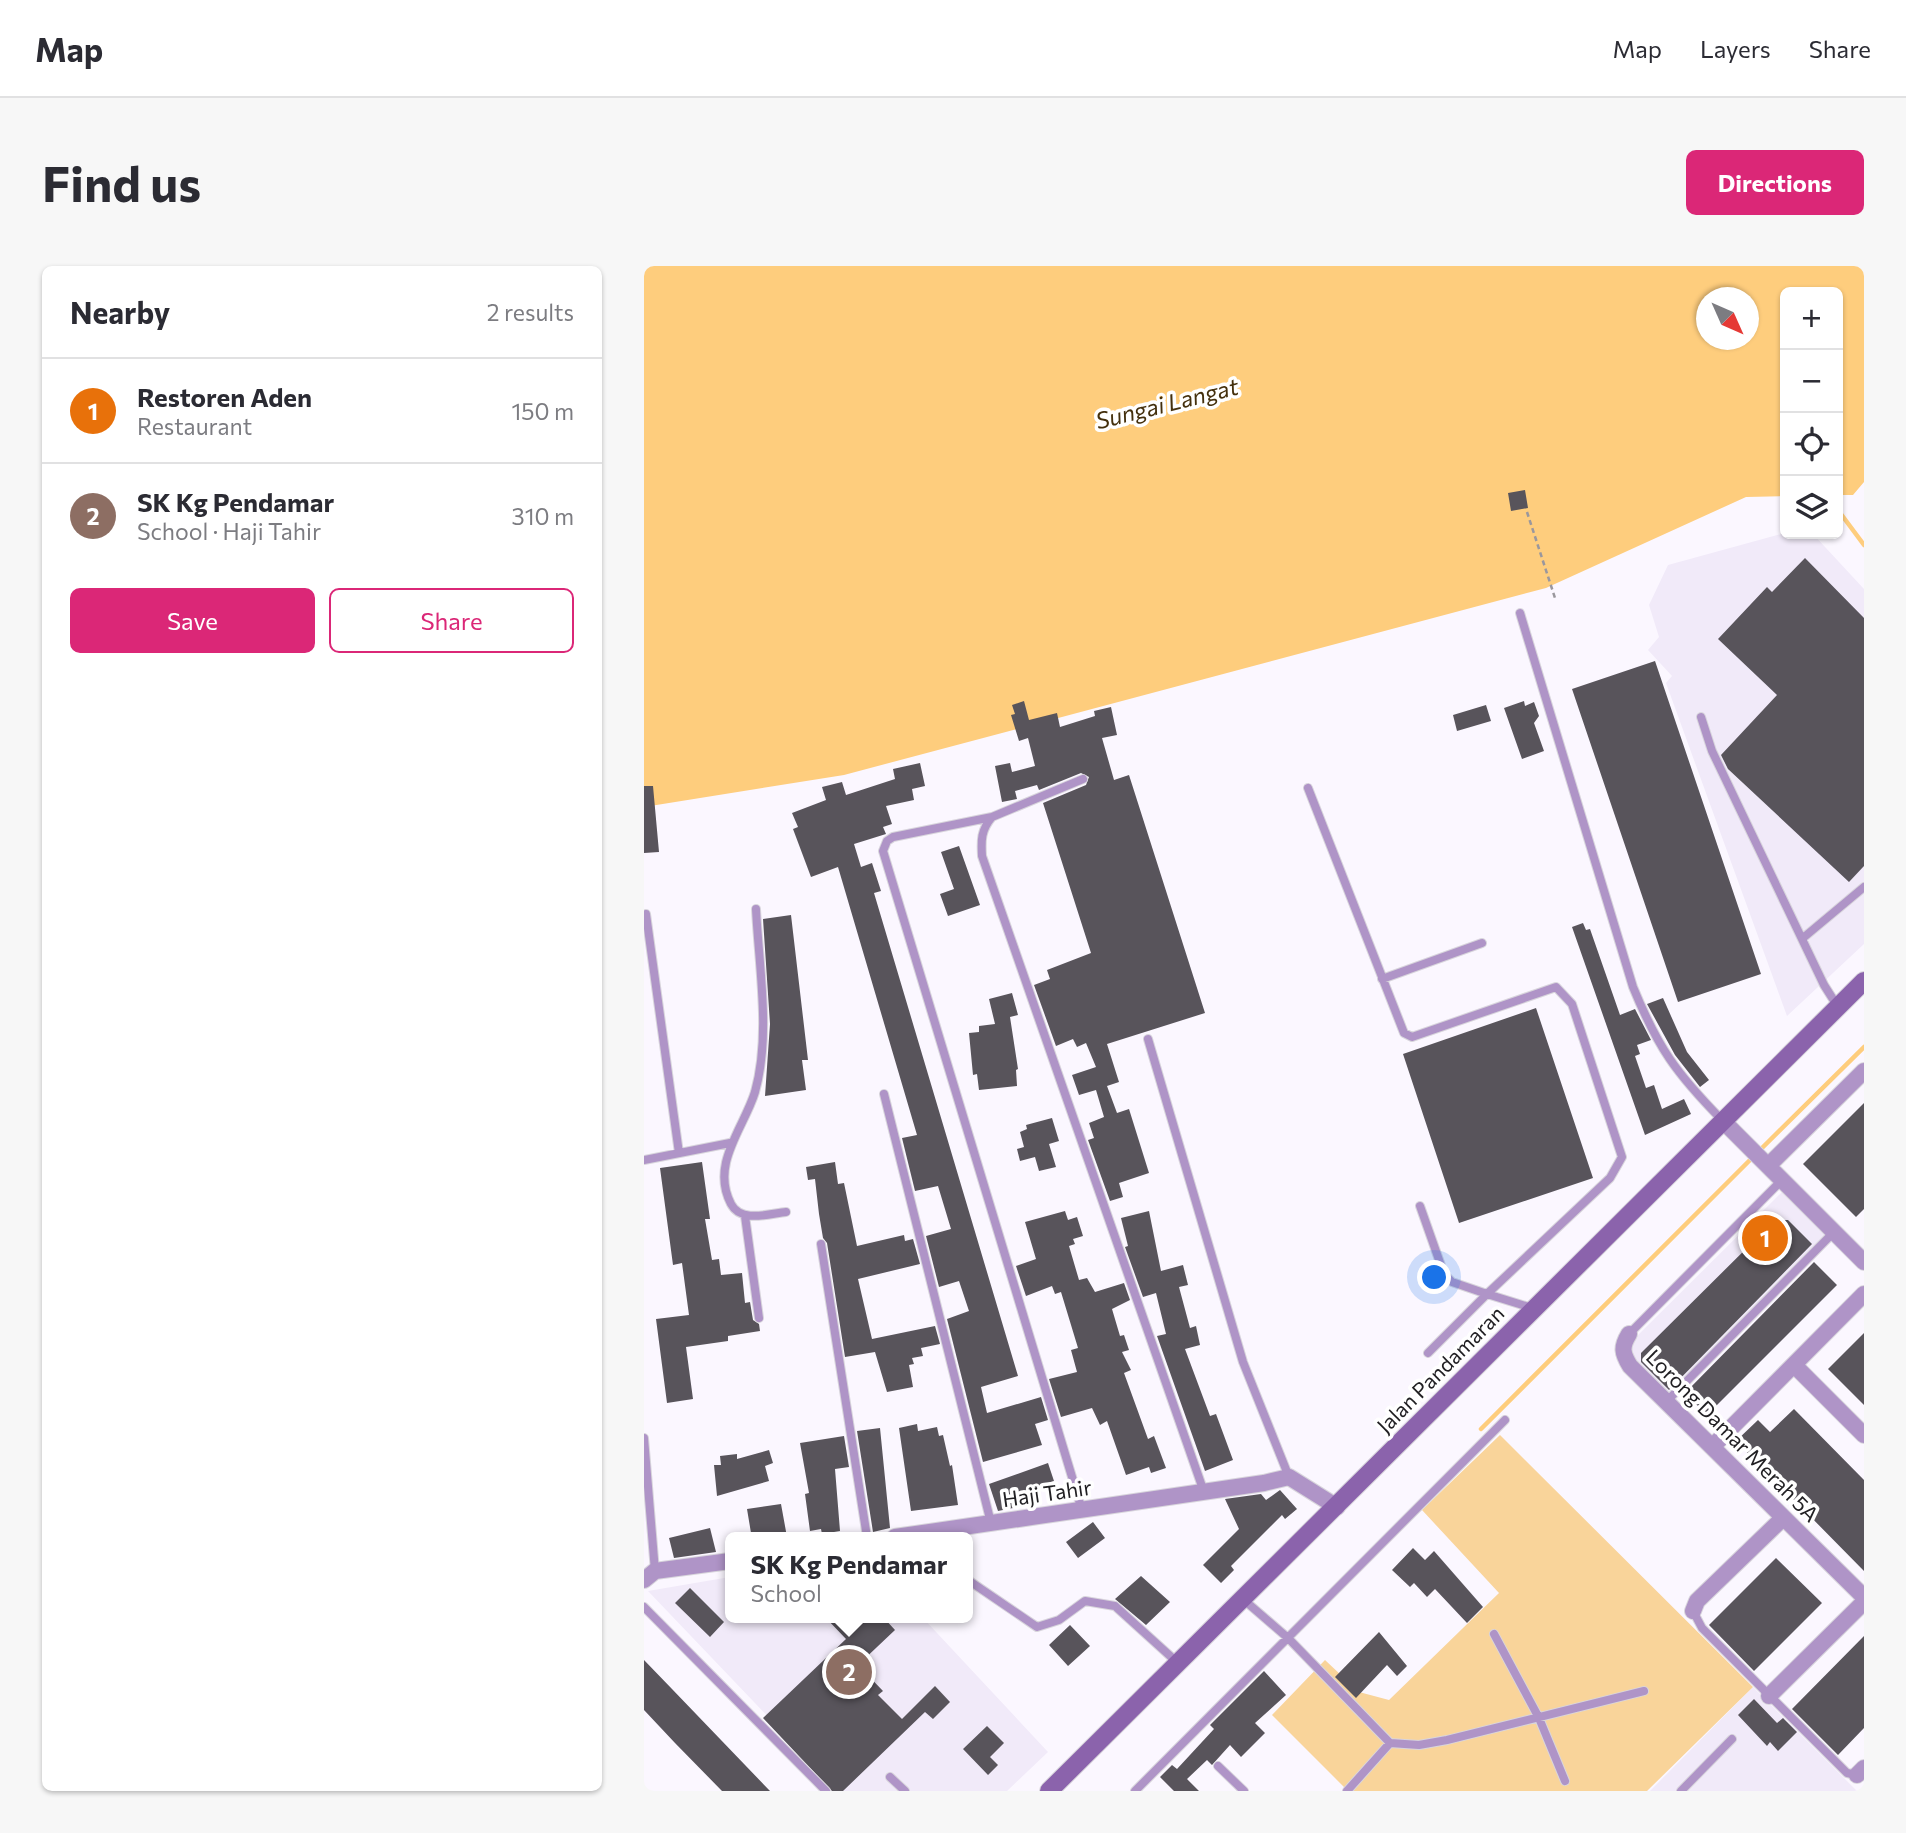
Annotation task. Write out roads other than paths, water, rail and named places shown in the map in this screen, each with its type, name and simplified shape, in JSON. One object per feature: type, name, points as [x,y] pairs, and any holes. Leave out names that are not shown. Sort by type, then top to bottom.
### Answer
[{"type":"main road","name":"Jalan Pandamaran","points":[[1049,1791],[1864,981]]},
{"type":"street","points":[[1759,1158],[1864,1070]]},
{"type":"street","points":[[1723,1121],[1864,1262]]},
{"type":"street","points":[[1713,1446],[1864,1294]]},
{"type":"street","name":"Lorong Damar Merah 5A","points":[[1629,1334],[1622,1344],[1623,1355],[1864,1597]]},
{"type":"street","points":[[1794,1365],[1864,1435]]},
{"type":"street","points":[[1289,1477],[1337,1507]]},
{"type":"street","name":"Haji Tahir","points":[[929,1532],[1289,1477]]},
{"type":"street","points":[[1693,1611],[1697,1601],[1783,1518]]},
{"type":"street","points":[[650,1576],[725,1562]]},
{"type":"street","points":[[1769,1696],[1864,1602]]},
{"type":"lane","points":[[1520,612],[1633,987],[1651,1030],[1670,1063],[1723,1121]]},
{"type":"lane","points":[[1701,717],[1712,751],[1824,985],[1838,1007]]},
{"type":"lane","points":[[1082,1510],[884,851],[887,841],[893,837],[992,817],[1083,779]]},
{"type":"lane","points":[[1308,789],[1404,1033],[1412,1037],[1545,989],[1556,987],[1562,990],[1572,1004],[1620,1144],[1622,1157],[1610,1178],[1428,1353]]},
{"type":"lane","points":[[992,817],[984,826],[981,839],[982,856],[1204,1492]]},
{"type":"lane","points":[[1803,938],[1864,887]]},
{"type":"lane","points":[[756,909],[761,1065],[755,1093],[730,1143],[726,1168],[728,1196],[736,1212],[746,1216],[786,1212]]},
{"type":"lane","points":[[646,914],[679,1153]]},
{"type":"lane","points":[[1382,979],[1482,943]]},
{"type":"lane","points":[[1148,1040],[1243,1363],[1289,1477]]},
{"type":"lane","points":[[884,1094],[991,1523]]},
{"type":"lane","points":[[644,1160],[730,1143]]},
{"type":"lane","name":"Lorong Damar Merah 5A","points":[[1629,1334],[1782,1180]]},
{"type":"lane","points":[[1420,1206],[1444,1273],[1452,1282],[1534,1309]]},
{"type":"lane","points":[[746,1216],[759,1318]]},
{"type":"lane","points":[[1667,1401],[1834,1232]]},
{"type":"lane","points":[[821,1244],[866,1532]]},
{"type":"lane","points":[[1135,1791],[1505,1420]]},
{"type":"lane","points":[[644,1438],[650,1576]]},
{"type":"lane","points":[[973,1583],[1037,1627],[1059,1620],[1085,1601],[1115,1606],[1179,1664]]},
{"type":"lane","points":[[1244,1600],[1287,1638],[1390,1743],[1419,1745],[1447,1740],[1644,1691]]},
{"type":"lane","points":[[644,1607],[826,1791]]},
{"type":"lane","points":[[1693,1611],[1702,1628],[1847,1773],[1860,1772]]},
{"type":"lane","points":[[1494,1634],[1539,1718],[1565,1781]]},
{"type":"lane","points":[[1681,1791],[1732,1739]]},
{"type":"lane","points":[[1347,1791],[1390,1743]]},
{"type":"lane","points":[[1218,1766],[1244,1791]]},
{"type":"lane","points":[[890,1777],[905,1791]]},
{"type":"water","name":"Sungai Langat","points":[[644,266],[1864,266],[1864,482],[1853,495],[1843,495],[1843,287],[1780,287],[1780,496],[1746,497],[1546,588],[844,775],[644,807]]},
{"type":"waterway","points":[[1843,517],[1864,545]]},
{"type":"waterway","points":[[1759,1151],[1864,1047]]},
{"type":"waterway","points":[[1481,1429],[1753,1157]]},
{"type":"place","name":"Restoren Aden","points":[[1765,1238]]},
{"type":"place","name":"SK Kg Pendamar","points":[[849,1672]]}]
